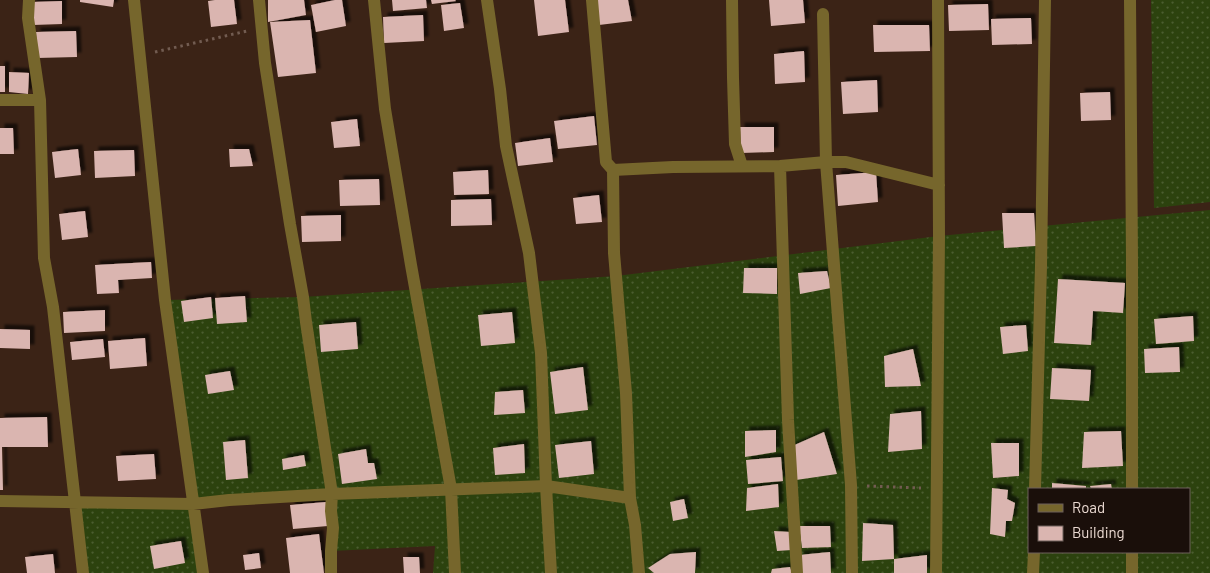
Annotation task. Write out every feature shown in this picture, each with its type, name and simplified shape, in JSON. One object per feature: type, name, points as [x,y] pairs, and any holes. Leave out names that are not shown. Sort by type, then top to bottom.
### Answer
[{"type":"street","points":[[29,0],[28,18],[40,100],[44,258],[53,307],[83,573]]},
{"type":"street","points":[[134,0],[165,300],[203,573]]},
{"type":"street","points":[[259,0],[265,63],[303,297],[332,494],[331,573]]},
{"type":"street","points":[[374,0],[385,109],[451,489],[455,573]]},
{"type":"street","points":[[487,0],[506,146],[529,254],[535,299],[541,353],[551,573]]},
{"type":"street","points":[[592,0],[606,162],[613,170],[614,253],[626,393],[630,498],[639,573]]},
{"type":"street","points":[[732,0],[735,144],[742,166]]},
{"type":"street","points":[[936,573],[939,185],[938,0]]},
{"type":"street","points":[[1035,488],[1045,0]]},
{"type":"street","points":[[1130,0],[1132,488]]},
{"type":"street","points":[[823,14],[826,162],[851,485],[852,573]]},
{"type":"street","points":[[0,100],[40,100]]},
{"type":"street","points":[[613,170],[780,166],[846,162],[939,185]]},
{"type":"street","points":[[780,166],[788,420],[797,573]]},
{"type":"street","points":[[0,501],[193,504],[332,494],[546,486],[630,498]]},
{"type":"street","points":[[1033,573],[1034,553]]},
{"type":"street","points":[[1132,553],[1132,573]]},
{"type":"path","points":[[140,56],[261,27]]},
{"type":"path","points":[[851,485],[937,489]]},
{"type":"green space","points":[[1151,0],[1210,0],[1210,202],[1154,208]]},
{"type":"green space","points":[[1210,210],[1210,573],[433,573],[435,546],[331,551],[332,494],[193,504],[165,300],[303,297],[616,276],[939,236]]},
{"type":"green space","points":[[75,502],[193,504],[204,573],[83,573]]},
{"type":"building","points":[[80,0],[114,0],[113,7],[80,2]]},
{"type":"building","points":[[234,0],[237,24],[211,27],[208,1]]},
{"type":"building","points":[[268,0],[304,0],[306,15],[268,22]]},
{"type":"building","points":[[342,0],[346,26],[316,32],[311,5]]},
{"type":"building","points":[[392,0],[426,0],[427,8],[393,11]]},
{"type":"building","points":[[431,0],[455,0],[456,1],[432,4]]},
{"type":"building","points":[[534,0],[565,0],[569,32],[538,36]]},
{"type":"building","points":[[596,0],[628,0],[632,21],[599,25]]},
{"type":"building","points":[[769,0],[803,0],[805,23],[771,26]]},
{"type":"building","points":[[62,1],[62,24],[33,25],[32,2]]},
{"type":"building","points":[[460,3],[464,28],[444,31],[441,5]]},
{"type":"building","points":[[988,4],[989,30],[949,31],[948,5]]},
{"type":"building","points":[[423,15],[424,41],[384,43],[383,17]]},
{"type":"building","points":[[1031,18],[1032,44],[992,45],[991,19]]},
{"type":"building","points":[[310,20],[316,73],[278,77],[270,22]]},
{"type":"building","points":[[873,25],[929,25],[930,51],[874,52]]},
{"type":"building","points":[[76,31],[77,57],[37,58],[36,32]]},
{"type":"building","points":[[804,51],[805,82],[775,84],[774,54]]},
{"type":"building","points":[[0,66],[5,66],[5,92],[0,92]]},
{"type":"building","points":[[9,72],[29,73],[28,94],[9,92]]},
{"type":"building","points":[[877,80],[878,112],[843,114],[841,82]]},
{"type":"building","points":[[1110,92],[1111,120],[1081,121],[1080,93]]},
{"type":"building","points":[[594,116],[597,145],[558,149],[554,121]]},
{"type":"building","points":[[357,119],[360,146],[334,148],[331,122]]},
{"type":"building","points":[[740,127],[774,127],[774,152],[741,153]]},
{"type":"building","points":[[0,128],[13,128],[14,154],[0,154]]},
{"type":"building","points":[[550,138],[553,162],[518,166],[515,143]]},
{"type":"building","points":[[78,149],[81,175],[55,178],[52,152]]},
{"type":"building","points":[[229,149],[249,149],[253,166],[230,167]]},
{"type":"building","points":[[134,150],[135,176],[95,178],[94,151]]},
{"type":"building","points":[[488,170],[489,194],[454,195],[453,172]]},
{"type":"building","points":[[876,172],[878,202],[838,206],[836,175]]},
{"type":"building","points":[[379,179],[380,205],[340,206],[339,180]]},
{"type":"building","points":[[599,195],[602,222],[576,224],[573,198]]},
{"type":"building","points":[[491,199],[492,225],[451,226],[451,200]]},
{"type":"building","points":[[85,211],[88,237],[62,240],[59,214]]},
{"type":"building","points":[[1002,213],[1034,213],[1036,246],[1004,248]]},
{"type":"building","points":[[341,215],[341,241],[302,242],[301,216]]},
{"type":"building","points":[[151,262],[152,278],[118,280],[119,293],[97,294],[95,265]]},
{"type":"building","points":[[744,268],[777,268],[777,294],[743,293]]},
{"type":"building","points":[[827,271],[831,288],[800,294],[798,273]]},
{"type":"building","points":[[1058,279],[1125,283],[1123,313],[1093,311],[1091,345],[1054,343]]},
{"type":"building","points":[[245,296],[247,322],[217,324],[215,298]]},
{"type":"building","points":[[211,297],[213,318],[184,322],[181,301]]},
{"type":"building","points":[[105,310],[105,331],[64,333],[63,312]]},
{"type":"building","points":[[512,312],[515,343],[481,346],[478,315]]},
{"type":"building","points":[[1193,316],[1194,341],[1156,344],[1154,319]]},
{"type":"building","points":[[356,322],[358,349],[321,352],[319,325]]},
{"type":"building","points":[[1026,325],[1028,351],[1003,354],[1000,327]]},
{"type":"building","points":[[0,329],[30,330],[30,349],[0,348]]},
{"type":"building","points":[[145,338],[147,366],[110,369],[108,341]]},
{"type":"building","points":[[103,339],[105,357],[72,360],[70,342]]},
{"type":"building","points":[[1179,347],[1180,372],[1145,373],[1144,349]]},
{"type":"building","points":[[913,349],[921,386],[885,387],[884,356]]},
{"type":"building","points":[[583,367],[588,410],[555,414],[550,372]]},
{"type":"building","points":[[1052,368],[1091,370],[1089,401],[1050,399]]},
{"type":"building","points":[[230,371],[234,390],[208,394],[205,375]]},
{"type":"building","points":[[523,390],[525,413],[494,415],[495,392]]},
{"type":"building","points":[[921,411],[922,449],[888,452],[890,414]]},
{"type":"building","points":[[47,417],[48,447],[2,447],[3,490],[0,490],[0,418]]},
{"type":"building","points":[[776,430],[776,452],[745,457],[745,431]]},
{"type":"building","points":[[1121,431],[1123,466],[1082,468],[1084,432]]},
{"type":"building","points":[[824,432],[837,474],[796,480],[790,447]]},
{"type":"building","points":[[245,440],[248,478],[226,480],[223,442]]},
{"type":"building","points":[[591,441],[594,474],[559,478],[555,445]]},
{"type":"building","points":[[991,443],[1019,443],[1019,476],[993,478]]},
{"type":"building","points":[[524,444],[525,473],[495,475],[493,448]]},
{"type":"building","points":[[366,449],[368,463],[374,463],[377,479],[342,484],[338,454]]},
{"type":"building","points":[[154,454],[156,479],[118,481],[116,456]]},
{"type":"building","points":[[304,455],[306,466],[283,470],[282,459]]},
{"type":"building","points":[[781,457],[783,481],[748,484],[746,460]]},
{"type":"building","points":[[1052,483],[1086,486],[1086,488],[1052,488]]},
{"type":"building","points":[[778,484],[779,507],[746,511],[747,488]]},
{"type":"building","points":[[1111,484],[1112,488],[1091,488],[1090,486]]},
{"type":"building","points":[[992,488],[1008,490],[1007,499],[1015,503],[1012,521],[1006,521],[1005,537],[990,534]]},
{"type":"building","points":[[684,499],[688,518],[673,521],[670,502]]},
{"type":"building","points":[[326,502],[328,526],[293,529],[290,505]]},
{"type":"building","points":[[863,523],[893,525],[894,559],[862,561]]},
{"type":"building","points":[[799,526],[830,526],[831,547],[802,548]]},
{"type":"building","points":[[774,531],[790,532],[792,550],[777,551]]},
{"type":"building","points":[[319,534],[324,573],[290,573],[286,538]]},
{"type":"building","points":[[181,541],[185,563],[154,569],[150,546]]},
{"type":"building","points":[[696,552],[695,573],[654,573],[648,568],[670,554]]},
{"type":"building","points":[[830,552],[831,573],[801,573],[799,555]]},
{"type":"building","points":[[259,553],[261,568],[245,570],[243,555]]},
{"type":"building","points":[[53,554],[55,573],[27,573],[25,557]]},
{"type":"building","points":[[927,555],[927,573],[894,573],[894,559]]},
{"type":"building","points":[[403,557],[419,557],[420,573],[404,573]]},
{"type":"building","points":[[790,567],[792,573],[771,573],[772,569]]}]
